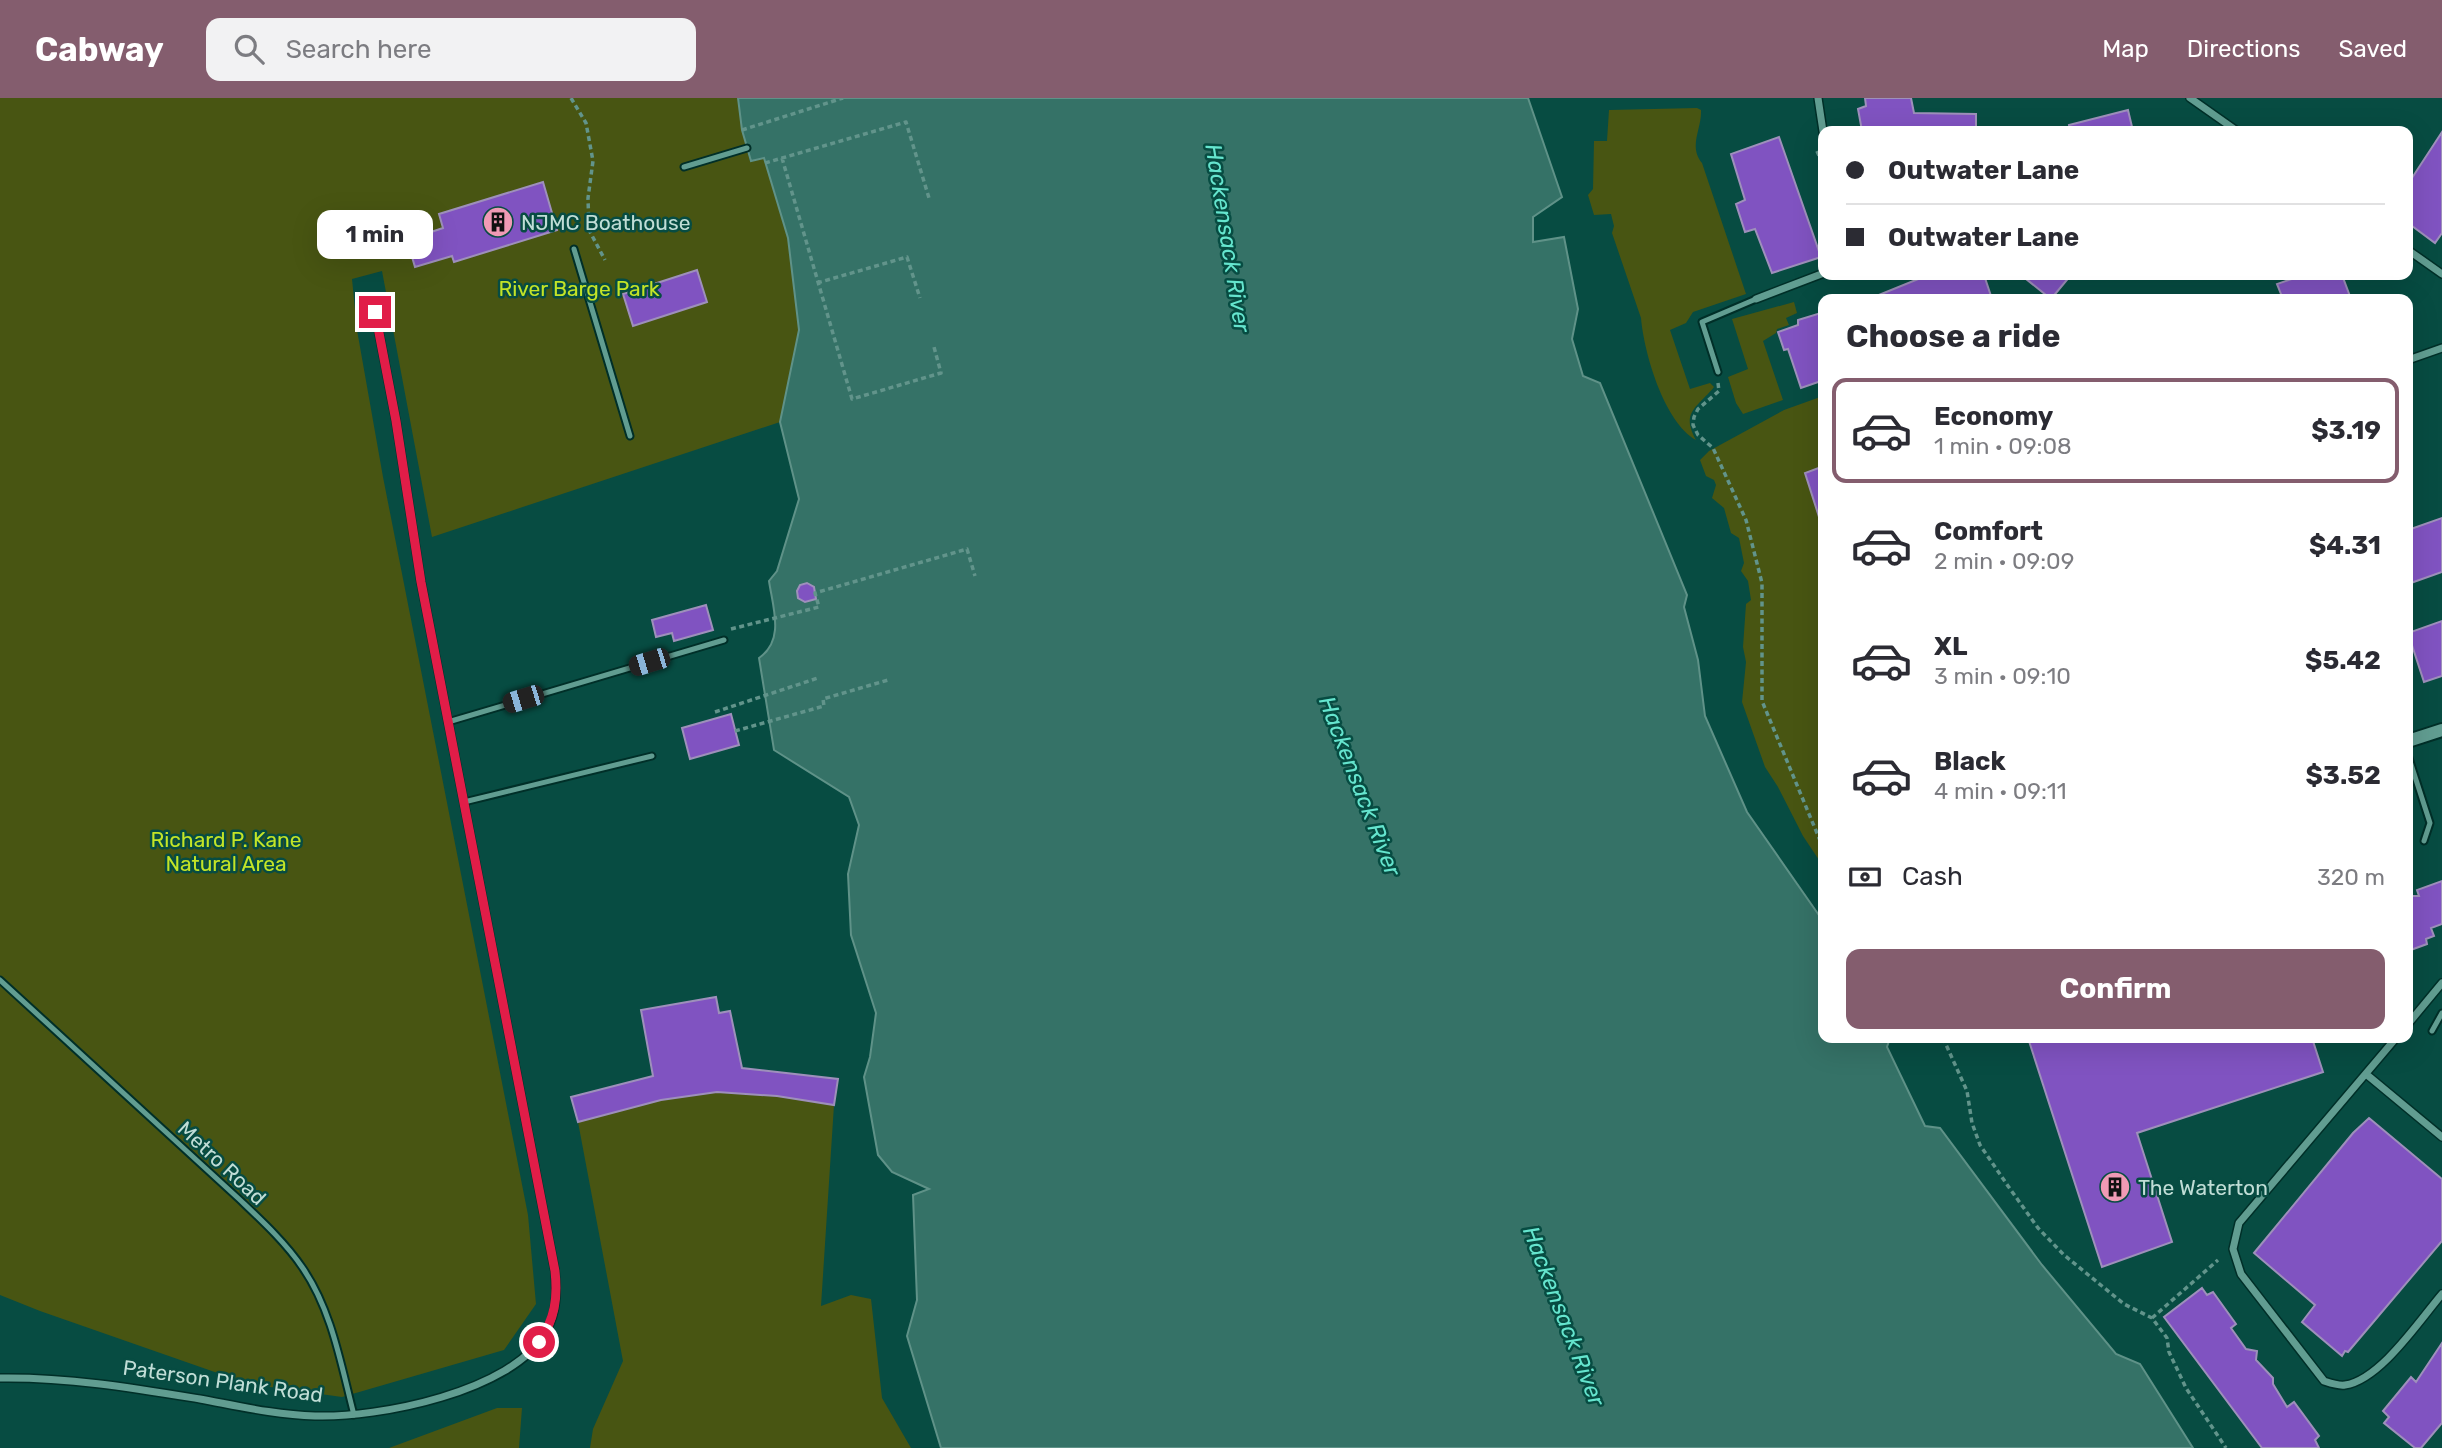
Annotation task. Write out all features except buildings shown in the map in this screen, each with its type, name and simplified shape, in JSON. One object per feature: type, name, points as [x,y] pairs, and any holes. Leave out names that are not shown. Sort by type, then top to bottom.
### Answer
[{"type":"street","points":[[1818,98],[1822,126]]},
{"type":"street","points":[[2190,98],[2230,126]]},
{"type":"street","points":[[2413,254],[2442,274]]},
{"type":"street","points":[[1756,299],[1818,275]]},
{"type":"street","points":[[375,312],[396,421],[419,570],[464,802]]},
{"type":"street","points":[[2413,358],[2442,348]]},
{"type":"street","points":[[2413,739],[2442,730]]},
{"type":"street","name":"Paterson Plank Road","points":[[0,1378],[115,1385],[294,1415],[354,1415],[434,1399],[472,1387],[517,1364],[545,1334],[557,1299],[555,1271],[464,802]]},
{"type":"street","points":[[2413,1018],[2442,984]]},
{"type":"street","points":[[2392,1043],[2239,1223],[2233,1249],[2241,1274],[2324,1381],[2342,1386],[2361,1380],[2378,1369],[2442,1294]]},
{"type":"street","points":[[2366,1074],[2442,1137]]},
{"type":"lane","points":[[684,167],[747,148]]},
{"type":"lane","points":[[574,249],[630,436]]},
{"type":"lane","points":[[1718,372],[1702,323],[1756,299]]},
{"type":"lane","points":[[448,722],[724,640]]},
{"type":"lane","points":[[464,802],[652,756]]},
{"type":"lane","points":[[2413,769],[2430,822],[2424,841]]},
{"type":"lane","name":"Metro Road","points":[[0,980],[239,1199],[303,1267],[329,1320],[354,1415]]},
{"type":"lane","points":[[2432,1031],[2442,1013]]},
{"type":"path","points":[[571,98],[586,123],[593,161],[588,198],[589,230],[604,260]]},
{"type":"path","points":[[741,130],[843,98]]},
{"type":"path","points":[[765,163],[906,122],[929,198]]},
{"type":"path","points":[[782,158],[852,400],[941,373],[934,348]]},
{"type":"path","points":[[817,282],[907,257],[920,298]]},
{"type":"path","points":[[1718,383],[1719,391],[1698,409],[1693,417],[1693,425],[1698,435],[1713,449],[1745,520],[1762,583],[1762,701],[1818,836]]},
{"type":"path","points":[[731,629],[819,607],[815,593],[967,549],[975,576]]},
{"type":"path","points":[[715,712],[818,678]]},
{"type":"path","points":[[735,731],[824,706],[823,699],[888,680]]},
{"type":"path","points":[[1945,1043],[1967,1091],[1972,1123],[1980,1145],[2038,1228],[2064,1255],[2124,1304],[2152,1318],[2167,1338],[2169,1353],[2186,1388],[2227,1448]]},
{"type":"path","points":[[2152,1318],[2218,1260]]},
{"type":"green space","name":"Richard P. Kane Natural Area","points":[[0,98],[738,98],[750,161],[764,158],[788,238],[799,330],[780,422],[432,537],[382,271],[352,279],[357,330],[383,477],[528,1215],[536,1304],[504,1350],[342,1397],[249,1384],[0,1295]]},
{"type":"green space","points":[[1609,110],[1701,110],[1701,117],[1696,150],[1746,294],[1693,312],[1686,323],[1670,330],[1690,389],[1710,383],[1714,387],[1690,416],[1696,440],[1674,418],[1665,403],[1651,367],[1641,318],[1612,233],[1614,226],[1611,214],[1594,215],[1588,195],[1593,189],[1594,141],[1607,141]]},
{"type":"green space","points":[[1794,302],[1797,313],[1786,318],[1789,325],[1777,329],[1776,333],[1763,341],[1783,400],[1743,414],[1736,403],[1728,377],[1748,369],[1732,319]]},
{"type":"green space","points":[[1818,398],[1818,468],[1805,473],[1818,511],[1818,858],[1765,767],[1742,702],[1746,662],[1743,647],[1746,604],[1751,600],[1748,581],[1741,571],[1744,563],[1739,538],[1731,533],[1724,508],[1712,498],[1716,485],[1714,480],[1706,476],[1700,460],[1709,451],[1784,410]]},
{"type":"green space","points":[[717,1092],[777,1096],[834,1105],[821,1306],[851,1295],[871,1299],[882,1398],[911,1448],[590,1448],[593,1429],[623,1361],[578,1122],[661,1100]]},
{"type":"green space","points":[[497,1408],[522,1408],[519,1448],[389,1448]]},
{"type":"water","name":"Hackensack River","points":[[738,98],[1528,98],[1562,197],[1533,217],[1533,242],[1564,237],[1578,309],[1572,339],[1583,376],[1600,383],[1687,595],[1684,607],[1698,660],[1705,716],[1747,812],[1818,914],[1818,1043],[1888,1043],[1887,1047],[1925,1126],[1940,1128],[2042,1265],[2116,1354],[2140,1364],[2193,1448],[941,1448],[907,1336],[917,1300],[913,1195],[929,1189],[892,1172],[878,1155],[864,1077],[870,1057],[876,1013],[851,935],[848,874],[859,825],[849,797],[774,750],[759,658],[767,651],[775,633],[769,581],[777,571],[799,499],[780,422],[799,330],[788,238],[764,158],[751,161],[742,130]]},
{"type":"place","name":"NJMC Boathouse","points":[[498,222]]},
{"type":"place","name":"The Waterton","points":[[2115,1187]]},
{"type":"route","points":[[375,312],[396,421],[421,582],[555,1271],[555,1311],[539,1342]]},
{"type":"park label","name":"River Barge Park","points":[[579,288]]}]
